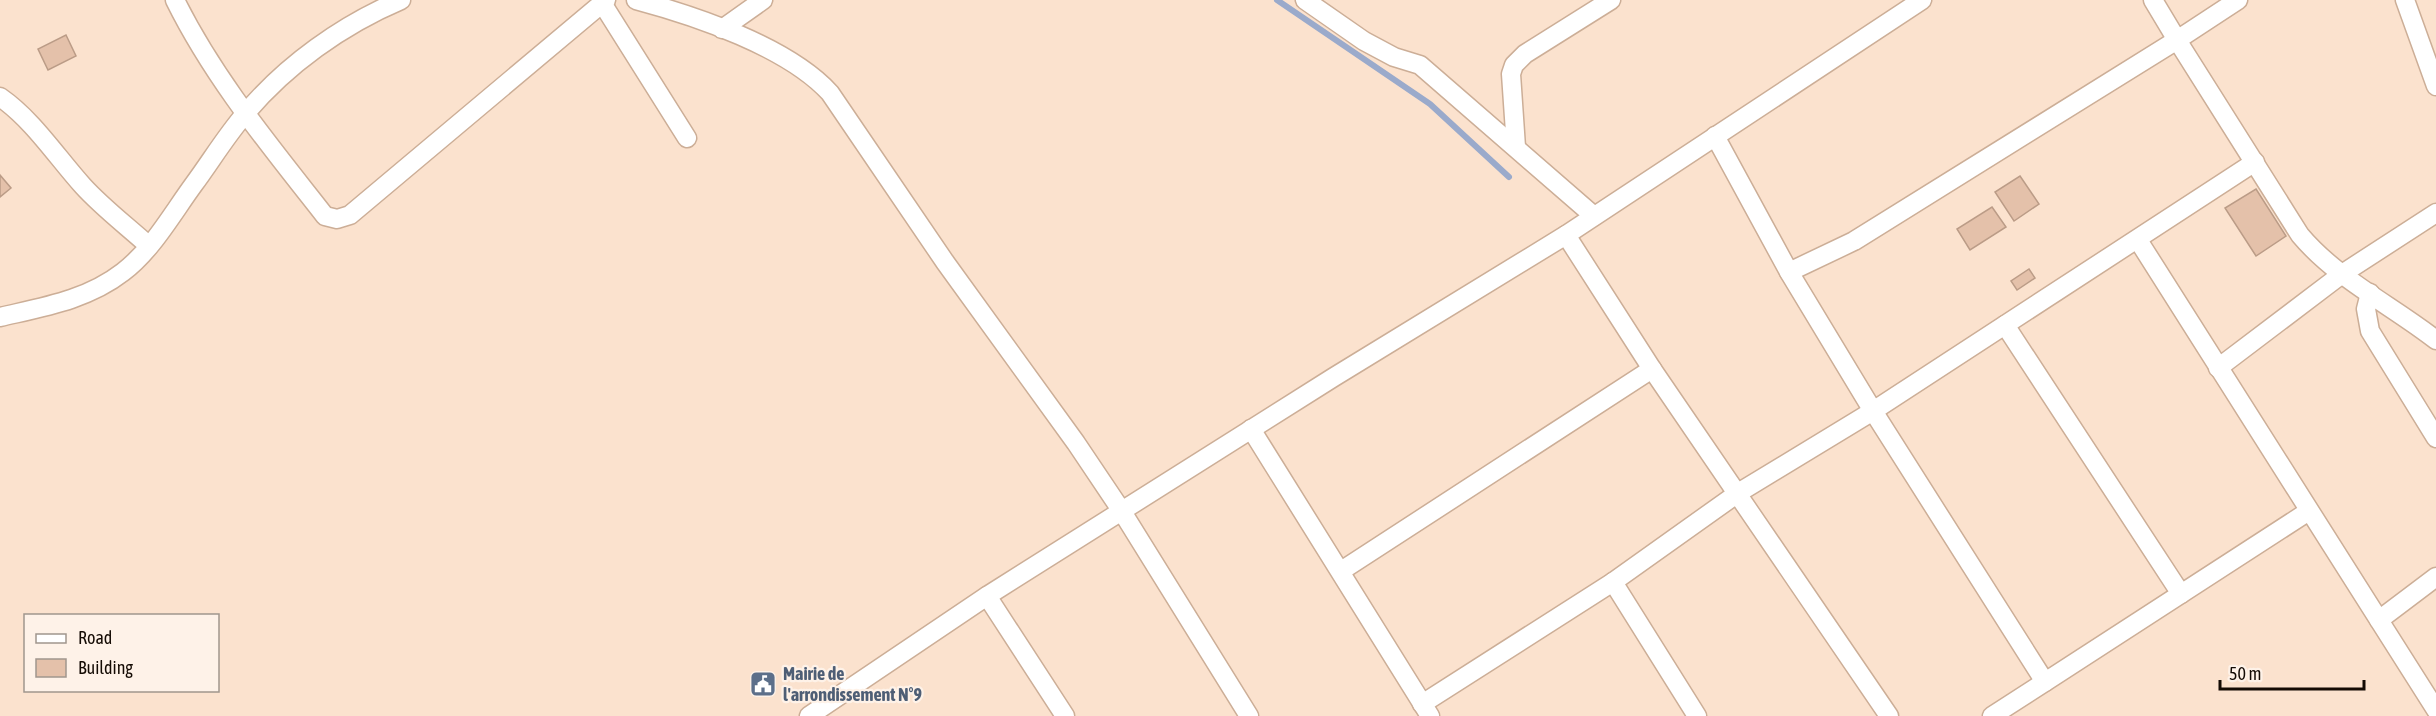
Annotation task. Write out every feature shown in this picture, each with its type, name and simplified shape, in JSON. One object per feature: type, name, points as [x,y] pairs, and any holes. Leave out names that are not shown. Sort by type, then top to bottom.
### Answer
[{"type":"street","points":[[175,0],[245,114],[325,216],[344,218],[604,2],[687,138]]},
{"type":"street","points":[[0,317],[77,298],[106,284],[124,271],[149,246],[245,114],[280,78],[348,26],[401,0]]},
{"type":"street","points":[[636,0],[722,29],[790,60],[813,75],[830,93],[945,262],[1049,405],[1121,510],[1249,716]]},
{"type":"street","points":[[722,29],[763,0]]},
{"type":"street","points":[[1305,0],[1384,52],[1420,65],[1594,216]]},
{"type":"street","points":[[1516,147],[1510,82],[1514,65],[1526,54],[1611,0]]},
{"type":"street","points":[[809,716],[987,596],[1121,510],[1566,235],[1715,136],[1903,5],[1922,0]]},
{"type":"street","points":[[2153,0],[2300,235],[2327,264],[2436,340]]},
{"type":"street","points":[[1789,272],[1854,241],[2238,0]]},
{"type":"street","points":[[2405,0],[2436,86]]},
{"type":"street","points":[[0,97],[12,105],[84,187],[149,246]]},
{"type":"street","points":[[1715,136],[1789,272],[1873,411],[2045,682]]},
{"type":"street","points":[[1251,429],[1426,710],[1738,493],[1873,411],[2255,162]]},
{"type":"street","points":[[2218,368],[2342,274],[2436,213]]},
{"type":"street","points":[[1566,235],[1652,369],[1888,716]]},
{"type":"street","points":[[2138,240],[2436,710]]},
{"type":"street","points":[[2370,293],[2366,309],[2370,331],[2436,438]]},
{"type":"street","points":[[2005,326],[2181,594]]},
{"type":"street","points":[[1341,571],[1652,369]]},
{"type":"street","points":[[1992,716],[2309,511]]},
{"type":"street","points":[[2379,620],[2436,577]]},
{"type":"street","points":[[1613,582],[1693,715]]},
{"type":"street","points":[[987,596],[1065,716]]},
{"type":"building","points":[[66,35],[76,56],[48,70],[38,49]]},
{"type":"building","points":[[0,175],[11,188],[0,197]]},
{"type":"building","points":[[2020,176],[2039,204],[2014,221],[1995,192]]},
{"type":"building","points":[[2256,189],[2286,236],[2256,256],[2225,208]]},
{"type":"building","points":[[1992,207],[2006,227],[1970,250],[1957,229]]},
{"type":"building","points":[[2029,269],[2035,278],[2017,290],[2011,281]]},
{"type":"waterway","points":[[1277,0],[1430,104],[1509,177]]},
{"type":"place","name":"Mairie de l'arrondissement N°9","points":[[763,684]]}]
